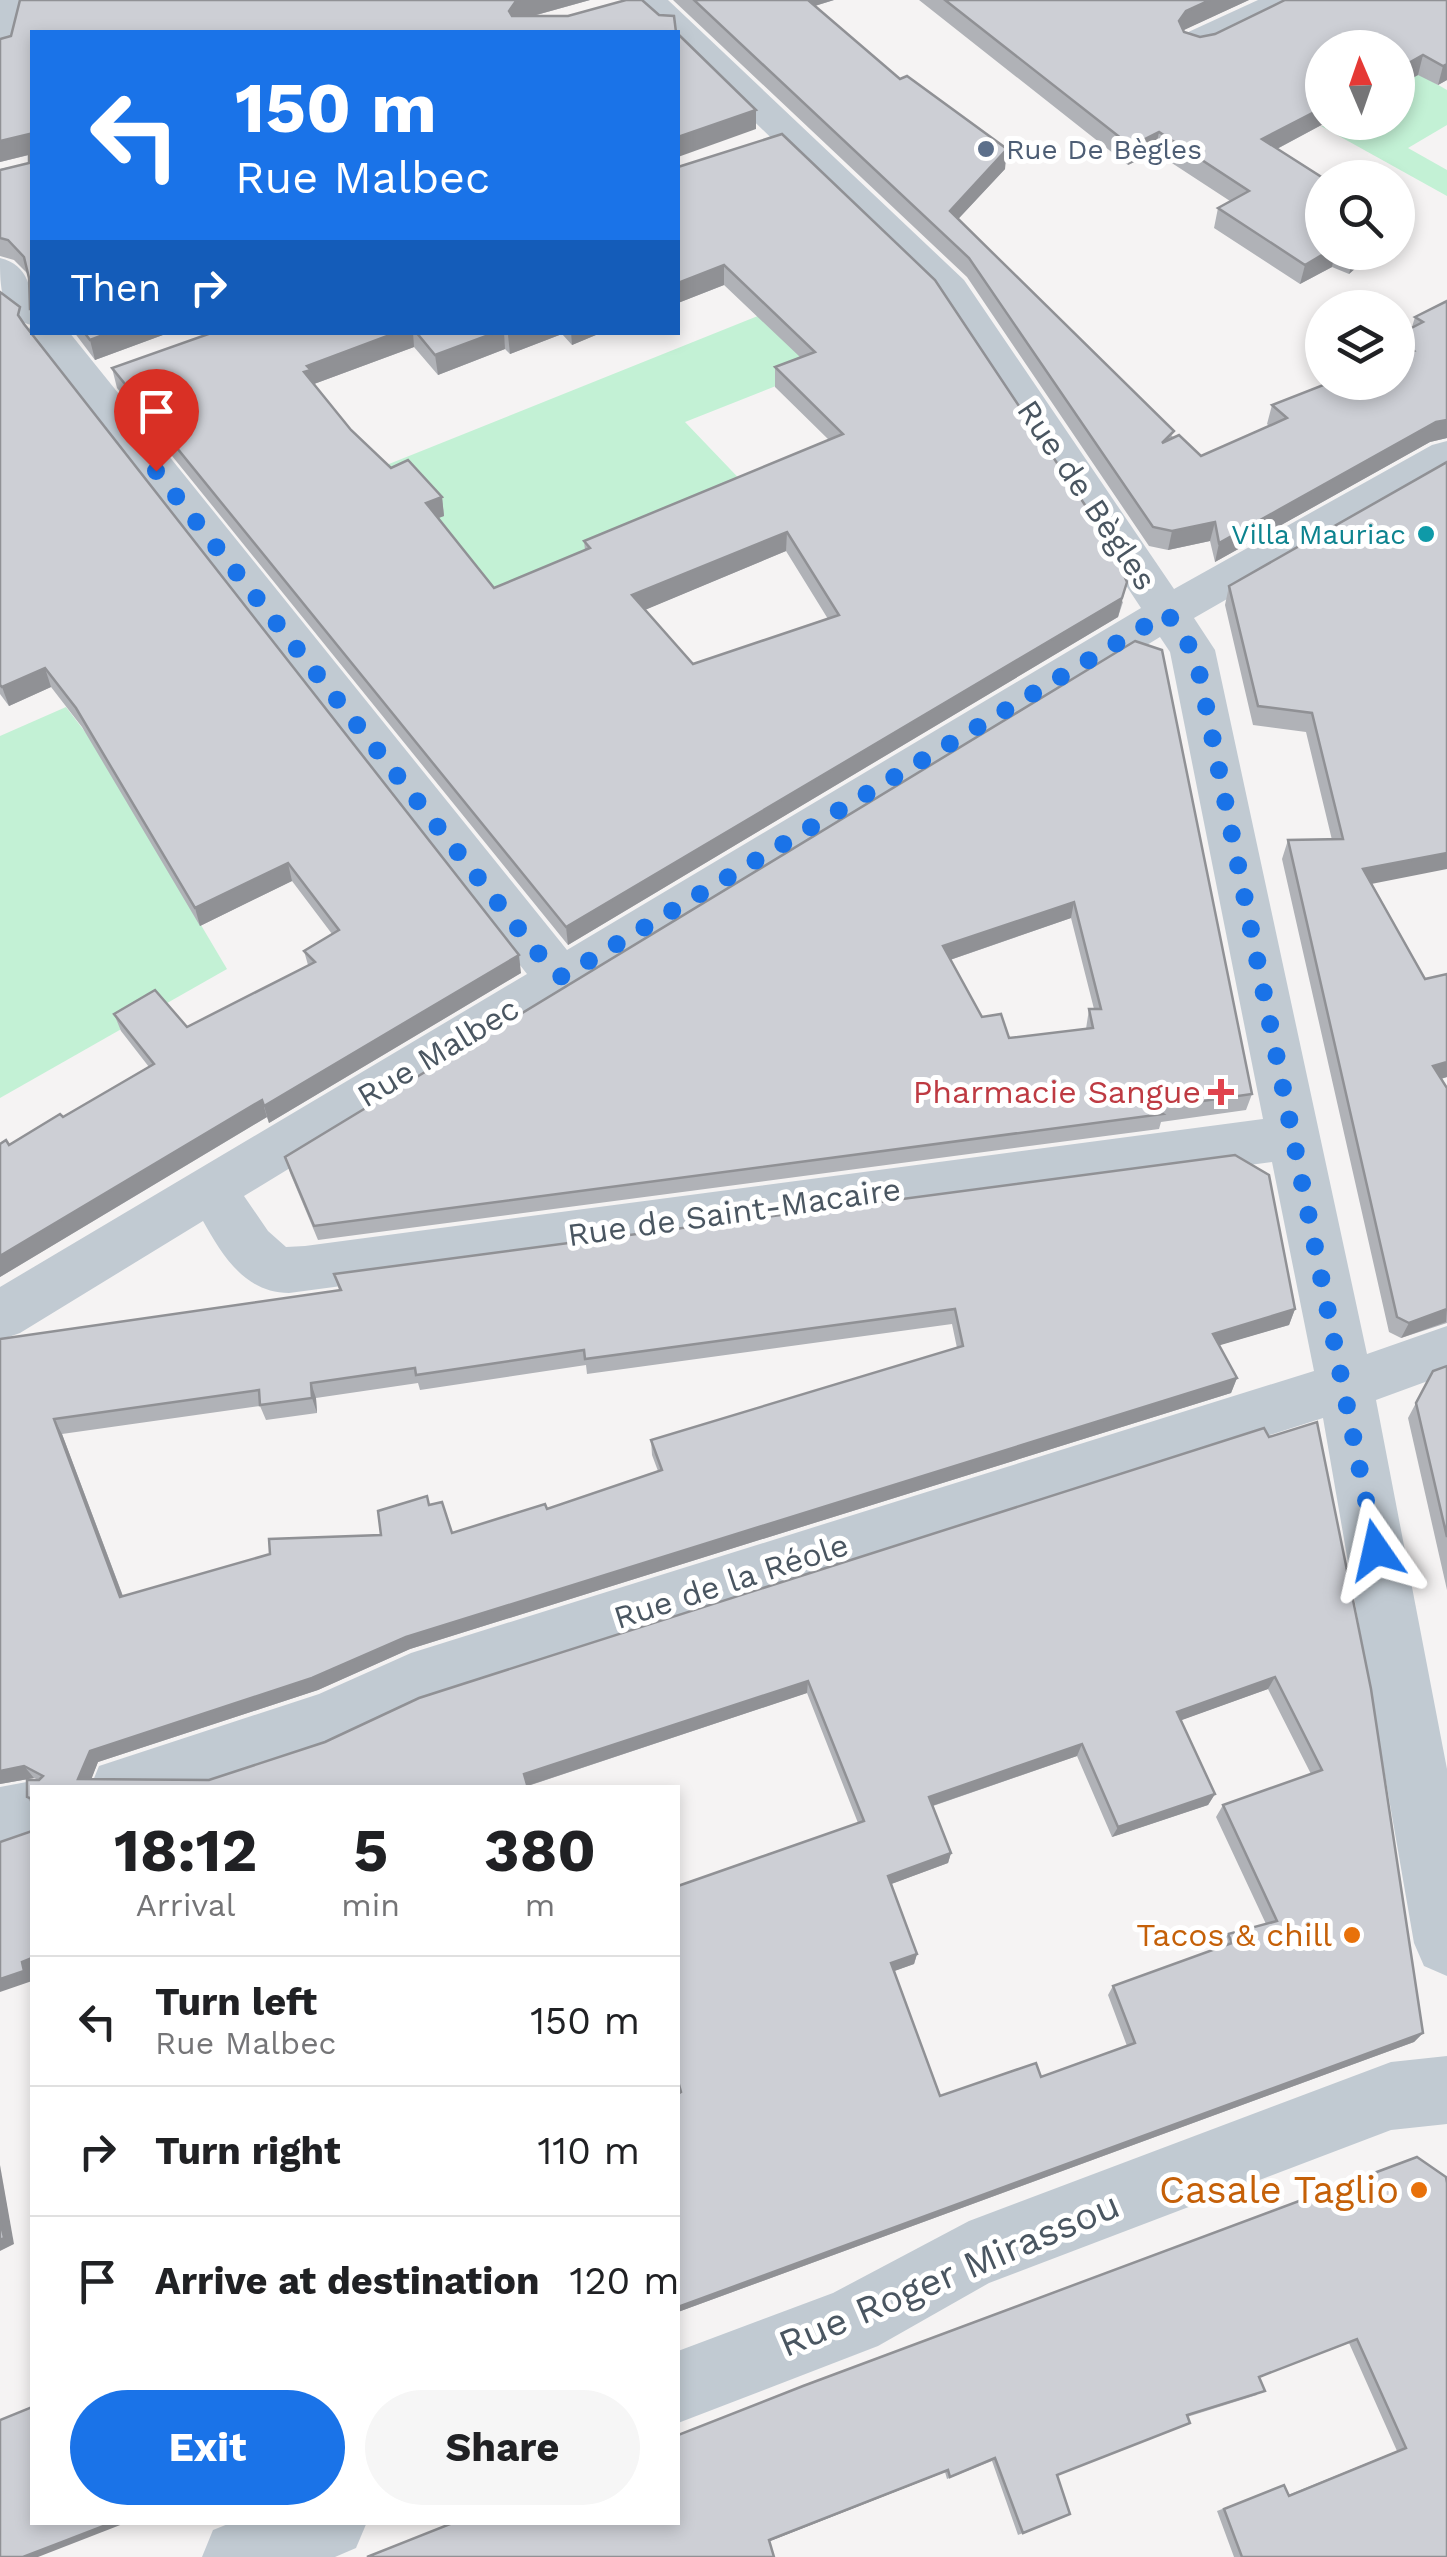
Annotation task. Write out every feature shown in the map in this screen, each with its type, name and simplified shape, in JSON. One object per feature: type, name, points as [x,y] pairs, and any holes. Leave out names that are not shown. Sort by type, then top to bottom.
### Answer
[{"type":"street","points":[[0,47],[12,0]]},
{"type":"street","points":[[1196,42],[1286,0]]},
{"type":"street","name":"Rue de Bègles","points":[[637,2],[669,30]]},
{"type":"street","name":"Rue de Bègles","points":[[680,39],[790,134],[950,289],[1192,650],[1346,1386],[1447,1943]]},
{"type":"street","points":[[747,149],[790,134]]},
{"type":"street","points":[[0,270],[30,310]]},
{"type":"street","points":[[50,335],[536,951],[562,977]]},
{"type":"street","points":[[85,381],[132,365]]},
{"type":"street","name":"Rue Malbec","points":[[0,1316],[1167,613],[1447,455]]},
{"type":"street","name":"Rue de Saint-Macaire","points":[[212,1188],[234,1226],[260,1259],[281,1270],[305,1269],[1295,1139]]},
{"type":"street","name":"Rue de la Réole","points":[[130,1785],[329,1720],[411,1682],[1346,1386],[1447,1350]]},
{"type":"street","points":[[0,1818],[30,1812]]},
{"type":"street","name":"Rue Roger Mirassou","points":[[680,2386],[853,2320],[969,2256],[1392,2096],[1447,2090]]},
{"type":"street","points":[[240,2557],[322,2525]]},
{"type":"green space","points":[[1419,74],[1447,90],[1447,125],[1408,148],[1447,170],[1447,196],[1415,178],[1415,160],[1382,160],[1346,140],[1415,140],[1415,76]]},
{"type":"green space","points":[[897,260],[945,319],[685,422],[752,492],[489,598],[379,468]]},
{"type":"green space","points":[[66,707],[92,741],[227,969],[0,1098],[0,736]]},
{"type":"building","points":[[20,0],[520,0],[509,11],[512,16],[568,16],[626,0],[642,0],[659,15],[674,16],[676,30],[30,30],[30,309],[24,257],[8,240],[0,238],[0,170],[29,163],[29,134],[0,141],[0,39],[11,36]]},
{"type":"building","points":[[694,0],[808,0],[900,79],[907,76],[1007,149],[950,211],[1174,431],[1162,443],[1179,435],[1201,456],[1287,418],[1272,405],[1305,392],[1305,400],[1415,400],[1415,326],[1423,322],[1415,317],[1447,301],[1447,420],[1436,422],[1219,543],[1215,522],[1172,531],[1153,527],[969,258]]},
{"type":"building","points":[[945,0],[1210,0],[1186,11],[1179,21],[1184,32],[1200,37],[1215,34],[1285,0],[1447,0],[1447,64],[1443,66],[1423,55],[1415,59],[1415,30],[1305,30],[1305,117],[1262,139],[1305,166],[1305,265],[1218,208],[1249,191],[1159,132],[1131,146]]},
{"type":"building","points":[[680,36],[756,110],[680,136]]},
{"type":"building","points":[[782,134],[935,280],[1107,538],[1127,582],[1122,598],[566,927],[112,368],[206,335],[390,335],[307,366],[311,370],[304,372],[351,430],[391,468],[408,460],[442,497],[426,503],[494,588],[590,548],[584,541],[843,434],[775,367],[815,352],[724,265],[680,282],[680,166]],"holes":[[[787,532],[839,615],[693,664],[632,595]]]},
{"type":"building","points":[[0,292],[20,307],[18,315],[30,335],[519,955],[264,1106],[262,1100],[0,1256],[0,1144],[6,1140],[9,1145],[60,1114],[63,1117],[154,1064],[114,1014],[155,990],[187,1027],[315,962],[304,951],[339,930],[288,863],[195,908],[76,708],[45,668],[0,685]]},
{"type":"building","points":[[418,335],[489,335],[435,355]]},
{"type":"building","points":[[1447,462],[1447,853],[1363,869],[1425,979],[1447,974],[1447,1062],[1433,1066],[1447,1088],[1447,1309],[1409,1323],[1397,1317],[1288,840],[1343,839],[1312,713],[1258,706],[1229,586]]},
{"type":"building","points":[[1135,641],[1162,650],[1252,1094],[1154,1108],[1163,1114],[314,1226],[285,1157]],"holes":[[[1074,902],[1101,1009],[1089,1009],[1093,1028],[1009,1038],[1001,1014],[982,1017],[943,946]]]},
{"type":"building","points":[[1235,1155],[1269,1175],[1295,1309],[1213,1334],[1237,1378],[406,1637],[312,1678],[90,1751],[78,1779],[209,1780],[325,1742],[419,1698],[1264,1428],[1269,1437],[1317,1422],[1371,1689],[1423,2033],[680,2306],[680,1885],[864,1821],[808,1681],[524,1774],[527,1785],[30,1785],[30,1798],[27,1780],[43,1776],[24,1766],[0,1771],[0,1339],[341,1290],[334,1274]],"holes":[[[955,1309],[963,1346],[651,1440],[662,1470],[547,1509],[545,1504],[452,1533],[442,1502],[429,1505],[427,1496],[378,1511],[381,1535],[269,1539],[270,1554],[120,1597],[54,1419],[259,1390],[260,1405],[312,1398],[311,1383],[415,1368],[416,1375],[584,1350],[585,1359]],[[1275,1677],[1322,1770],[1223,1805],[1277,1921],[1228,1934],[1232,1943],[1113,1986],[1135,2043],[1041,2077],[1036,2063],[940,2096],[891,1963],[917,1954],[888,1876],[951,1853],[929,1797],[1082,1744],[1118,1827],[1215,1794],[1177,1712]]]},
{"type":"building","points":[[1447,1366],[1447,1537],[1416,1403],[1433,1371]]},
{"type":"building","points":[[30,1832],[30,1959],[22,1962],[24,1971],[0,1979],[0,1842]]},
{"type":"building","points":[[1417,2157],[1446,2177],[1447,2557],[1242,2557],[1224,2509],[1284,2485],[1289,2496],[1406,2448],[1357,2339],[1259,2377],[1265,2391],[1187,2415],[1190,2423],[1057,2475],[1070,2514],[1023,2533],[995,2458],[950,2477],[948,2470],[769,2540],[774,2557],[367,2557],[447,2525],[680,2525],[680,2434]]},
{"type":"building","points":[[30,2408],[30,2525],[106,2525],[23,2557],[0,2557],[0,2420]]},
{"type":"place","name":"Rue De Bègles","points":[[986,149]]},
{"type":"place","name":"Villa Mauriac","points":[[1426,534]]},
{"type":"place","name":"Pharmacie Sangue","points":[[1221,1092]]},
{"type":"place","name":"Tacos & chill","points":[[1352,1935]]},
{"type":"place","name":"Casale Taglio","points":[[1419,2190]]},
{"type":"route","points":[[156,471],[536,951],[562,977],[1167,613],[1192,650],[1200,676],[1376,1550]]}]
